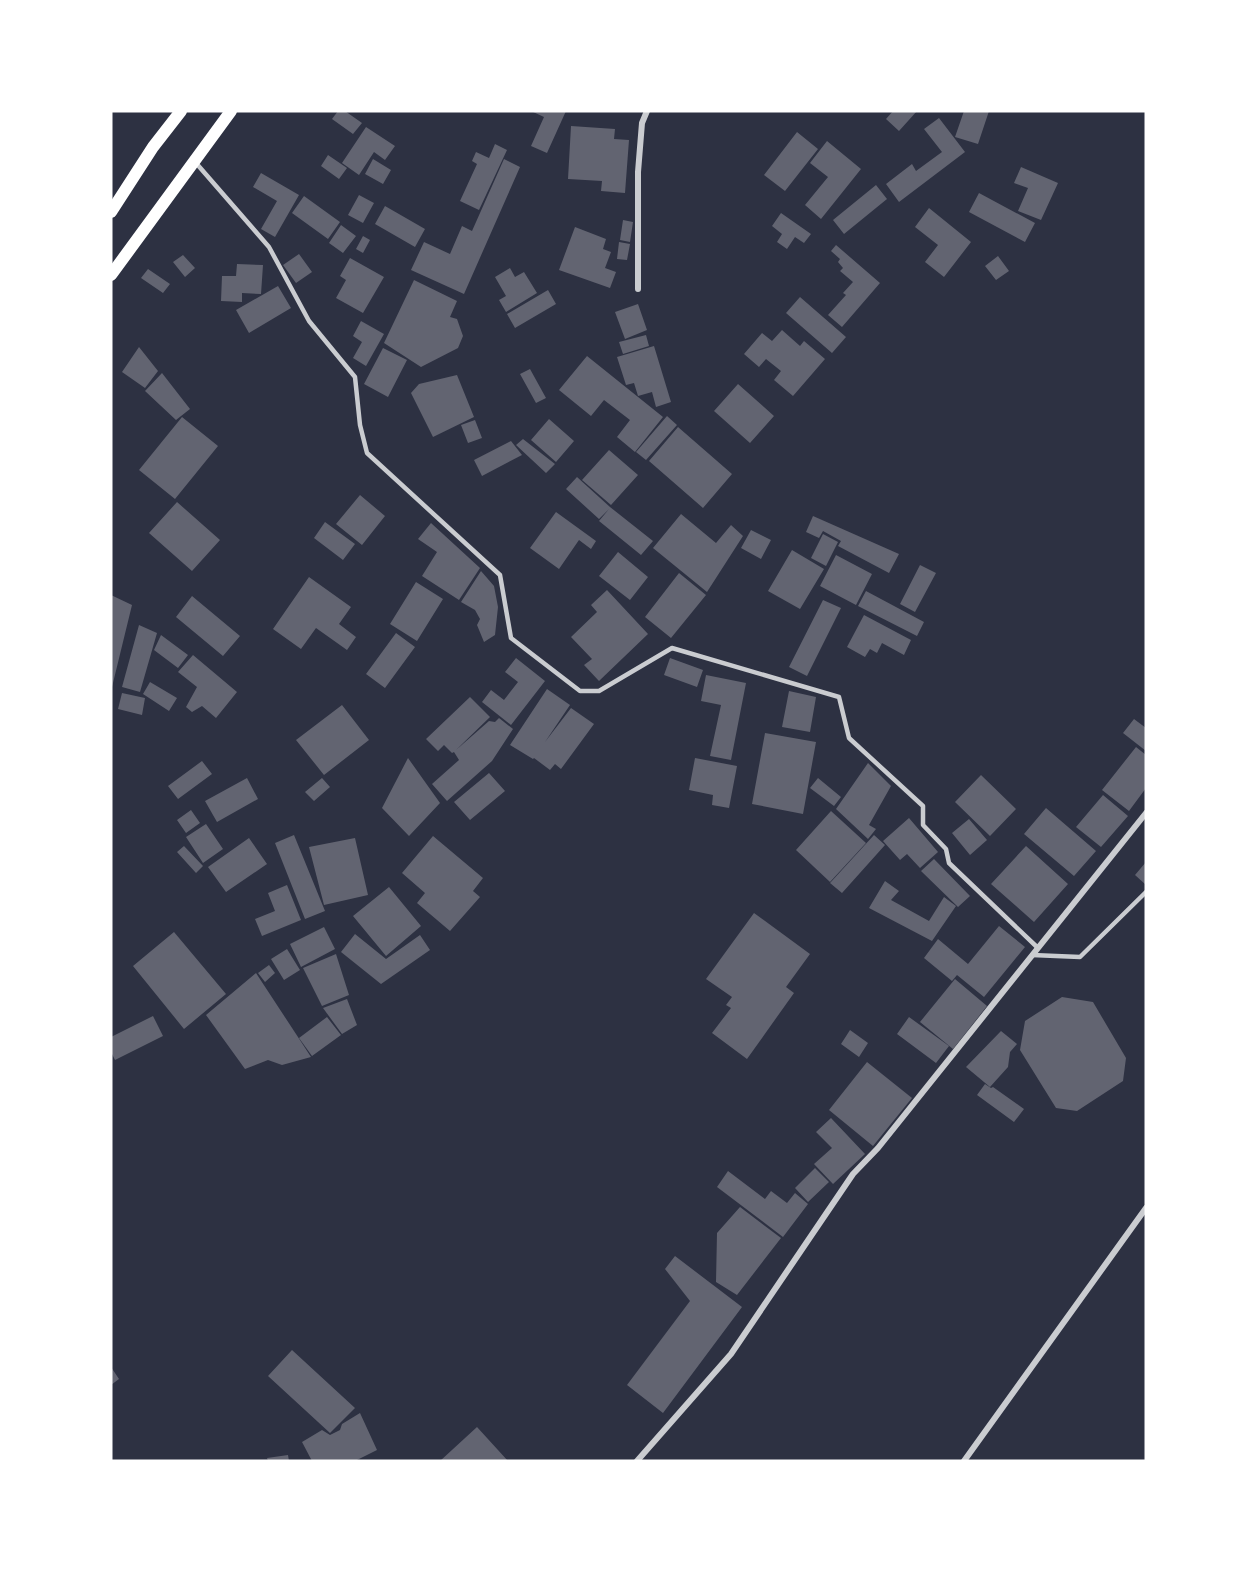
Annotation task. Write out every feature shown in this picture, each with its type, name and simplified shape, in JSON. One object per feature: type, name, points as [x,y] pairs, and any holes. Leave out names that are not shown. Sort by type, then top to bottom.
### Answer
[{"type":"main road","points":[[111,212],[153,147],[181,111]]},
{"type":"main road","points":[[111,275],[231,111]]},
{"type":"street","points":[[638,289],[638,172],[642,123],[647,111]]},
{"type":"street","points":[[637,1461],[731,1354],[853,1174],[878,1148],[1146,813]]},
{"type":"street","points":[[964,1461],[1146,1208]]},
{"type":"lane","points":[[194,161],[269,247],[309,321],[355,377],[360,425],[367,453],[500,575],[511,638],[580,691],[599,691],[672,648],[839,697],[849,738],[923,806],[923,825],[946,849],[949,863],[1038,948]]},
{"type":"lane","points":[[1032,955],[1080,957],[1146,892]]},
{"type":"building","points":[[338,111],[345,111],[362,123],[353,134],[332,119]]},
{"type":"building","points":[[531,111],[566,111],[547,153],[531,146],[544,117]]},
{"type":"building","points":[[893,111],[917,111],[899,131],[886,119]]},
{"type":"building","points":[[964,111],[989,111],[978,144],[955,137]]},
{"type":"building","points":[[939,118],[965,152],[899,202],[886,184],[912,164],[916,171],[942,152],[924,129]]},
{"type":"building","points":[[571,126],[615,129],[614,139],[629,140],[625,193],[601,191],[602,181],[568,179]]},
{"type":"building","points":[[366,127],[395,146],[385,160],[374,152],[359,175],[342,163]]},
{"type":"building","points":[[797,132],[818,149],[785,191],[764,175]]},
{"type":"building","points":[[827,141],[861,169],[821,219],[805,205],[828,177],[810,163]]},
{"type":"building","points":[[495,144],[507,150],[479,210],[460,201],[477,164],[472,161],[476,152],[489,158]]},
{"type":"building","points":[[328,155],[347,168],[339,179],[321,166]]},
{"type":"building","points":[[373,159],[391,170],[383,184],[365,174]]},
{"type":"building","points":[[504,159],[520,167],[464,294],[411,270],[424,242],[450,254],[462,226],[472,231]]},
{"type":"building","points":[[1021,167],[1058,183],[1041,220],[1018,211],[1028,188],[1014,183]]},
{"type":"building","points":[[261,173],[299,195],[275,237],[261,229],[277,201],[253,187]]},
{"type":"building","points":[[876,185],[887,199],[844,234],[833,220]]},
{"type":"building","points":[[979,193],[1035,223],[1025,242],[969,212]]},
{"type":"building","points":[[359,195],[374,203],[363,223],[348,215]]},
{"type":"building","points":[[304,196],[340,222],[328,239],[292,213]]},
{"type":"building","points":[[385,206],[425,229],[415,247],[375,224]]},
{"type":"building","points":[[929,208],[971,242],[944,277],[925,262],[938,245],[915,227]]},
{"type":"building","points":[[781,213],[811,234],[804,243],[795,237],[787,249],[777,242],[782,234],[772,226]]},
{"type":"building","points":[[623,220],[633,222],[630,242],[620,240]]},
{"type":"building","points":[[341,225],[356,236],[343,253],[329,243]]},
{"type":"building","points":[[575,227],[606,239],[603,249],[611,252],[605,268],[616,272],[610,288],[559,270]]},
{"type":"building","points":[[363,236],[370,240],[363,253],[356,249]]},
{"type":"building","points":[[619,242],[630,244],[627,260],[617,259]]},
{"type":"building","points":[[836,245],[880,283],[842,327],[828,315],[846,295],[843,293],[853,282],[840,271],[843,268],[838,262],[840,259],[831,251]]},
{"type":"building","points":[[299,254],[312,272],[296,283],[283,265]]},
{"type":"building","points":[[183,255],[195,268],[185,277],[173,262]]},
{"type":"building","points":[[998,256],[1009,271],[996,280],[985,266]]},
{"type":"building","points":[[350,258],[384,277],[363,313],[336,298],[346,280],[340,276]]},
{"type":"building","points":[[237,264],[263,265],[261,294],[242,293],[242,302],[221,301],[222,276],[236,276]]},
{"type":"building","points":[[510,268],[515,277],[524,272],[537,293],[506,312],[499,300],[506,296],[495,277]]},
{"type":"building","points":[[148,269],[170,284],[163,293],[141,278]]},
{"type":"building","points":[[414,280],[457,301],[450,317],[457,319],[463,336],[458,348],[421,367],[384,343]]},
{"type":"building","points":[[278,286],[291,308],[249,333],[236,310]]},
{"type":"building","points":[[548,290],[556,304],[515,328],[507,314]]},
{"type":"building","points":[[800,297],[846,337],[832,353],[786,313]]},
{"type":"building","points":[[638,304],[647,330],[625,339],[615,312]]},
{"type":"building","points":[[361,321],[384,334],[366,366],[353,358],[362,342],[353,336]]},
{"type":"building","points":[[782,330],[800,346],[804,341],[825,359],[793,396],[774,380],[781,371],[766,359],[759,367],[744,354],[762,333],[772,341]]},
{"type":"building","points":[[646,335],[649,346],[623,354],[619,342]]},
{"type":"building","points":[[654,346],[671,402],[656,407],[652,392],[638,396],[634,383],[626,385],[617,357]]},
{"type":"building","points":[[139,347],[158,371],[145,388],[122,372]]},
{"type":"building","points":[[383,348],[407,360],[388,397],[364,384]]},
{"type":"building","points":[[587,356],[663,417],[635,452],[617,437],[630,420],[604,400],[591,416],[559,390]]},
{"type":"building","points":[[530,369],[546,398],[536,403],[520,374]]},
{"type":"building","points":[[162,373],[190,409],[176,420],[145,391]]},
{"type":"building","points":[[457,375],[474,417],[433,437],[411,393],[419,384]]},
{"type":"building","points":[[738,384],[774,416],[750,443],[714,411]]},
{"type":"building","points":[[667,416],[677,425],[646,460],[636,452]]},
{"type":"building","points":[[182,417],[218,446],[175,499],[139,470]]},
{"type":"building","points":[[549,419],[574,441],[556,462],[531,440]]},
{"type":"building","points":[[475,420],[482,438],[468,443],[461,425]]},
{"type":"building","points":[[678,427],[732,474],[703,508],[649,461]]},
{"type":"building","points":[[523,439],[555,464],[546,473],[516,445]]},
{"type":"building","points":[[511,441],[522,455],[482,476],[474,460]]},
{"type":"building","points":[[609,450],[638,475],[611,505],[582,480]]},
{"type":"building","points":[[577,477],[653,541],[641,555],[599,521],[609,509],[599,519],[566,489]]},
{"type":"building","points":[[360,495],[385,516],[362,545],[336,524]]},
{"type":"building","points":[[177,502],[220,540],[192,571],[149,533]]},
{"type":"building","points":[[556,512],[596,541],[591,549],[579,540],[559,569],[530,548]]},
{"type":"building","points":[[681,514],[716,543],[731,525],[743,536],[707,592],[653,548]]},
{"type":"building","points":[[813,516],[899,554],[889,573],[838,546],[841,541],[823,531],[819,538],[806,532]]},
{"type":"building","points":[[325,522],[355,544],[343,560],[314,538]]},
{"type":"building","points":[[431,523],[480,568],[459,600],[422,576],[437,552],[418,539]]},
{"type":"building","points":[[751,530],[771,540],[761,559],[741,548]]},
{"type":"building","points":[[823,534],[838,542],[826,566],[811,558]]},
{"type":"building","points":[[792,550],[824,569],[800,609],[768,591]]},
{"type":"building","points":[[618,552],[648,577],[630,600],[599,576]]},
{"type":"building","points":[[836,555],[872,574],[856,605],[820,586]]},
{"type":"building","points":[[920,565],[936,573],[915,612],[900,604]]},
{"type":"building","points":[[481,571],[494,586],[498,607],[495,635],[484,642],[477,625],[480,619],[475,610],[461,602]]},
{"type":"building","points":[[679,573],[706,595],[671,638],[645,617]]},
{"type":"building","points":[[309,577],[351,607],[339,624],[356,637],[347,650],[316,628],[301,649],[273,629]]},
{"type":"building","points":[[416,582],[443,599],[417,641],[390,624]]},
{"type":"building","points":[[607,590],[648,634],[599,681],[584,665],[592,659],[571,637],[597,612],[591,605]]},
{"type":"building","points":[[866,591],[924,622],[917,636],[858,606]]},
{"type":"building","points":[[111,595],[132,605],[112,687],[111,687]]},
{"type":"building","points":[[192,596],[240,636],[223,656],[176,617]]},
{"type":"building","points":[[823,600],[841,608],[807,676],[789,667]]},
{"type":"building","points":[[864,615],[911,640],[904,655],[882,643],[877,653],[870,649],[865,657],[847,647]]},
{"type":"building","points":[[139,625],[157,633],[140,692],[122,687]]},
{"type":"building","points":[[396,633],[415,647],[385,688],[366,674]]},
{"type":"building","points":[[161,635],[188,655],[178,668],[154,650]]},
{"type":"building","points":[[193,655],[237,692],[216,718],[202,706],[192,712],[186,707],[197,687],[178,672]]},
{"type":"building","points":[[516,658],[545,681],[511,725],[482,702],[491,690],[504,700],[518,682],[505,672]]},
{"type":"building","points":[[670,658],[703,670],[697,687],[664,675]]},
{"type":"building","points":[[706,675],[746,683],[731,760],[710,756],[721,705],[701,701]]},
{"type":"building","points":[[150,682],[177,698],[169,711],[143,694]]},
{"type":"building","points":[[547,689],[570,705],[545,742],[571,708],[594,724],[561,769],[555,764],[550,770],[510,745]]},
{"type":"building","points":[[789,691],[816,697],[810,732],[782,727]]},
{"type":"building","points":[[122,693],[145,698],[142,715],[118,709]]},
{"type":"building","points":[[470,697],[490,717],[456,750],[489,721],[495,722],[499,718],[513,729],[492,761],[447,801],[432,784],[459,760],[454,752],[452,753],[444,745],[438,751],[426,739]]},
{"type":"building","points":[[342,705],[369,740],[324,775],[296,740]]},
{"type":"building","points":[[1134,719],[1146,728],[1146,751],[1123,733]]},
{"type":"building","points":[[765,733],[816,742],[803,814],[752,804]]},
{"type":"building","points":[[1136,747],[1146,755],[1146,788],[1129,811],[1102,790]]},
{"type":"building","points":[[408,758],[440,803],[409,836],[382,808]]},
{"type":"building","points":[[695,758],[737,766],[729,808],[712,805],[713,795],[689,790]]},
{"type":"building","points":[[202,761],[212,774],[178,799],[168,786]]},
{"type":"building","points":[[868,763],[891,786],[869,825],[876,829],[868,839],[836,809]]},
{"type":"building","points":[[489,773],[505,791],[470,820],[454,802]]},
{"type":"building","points":[[981,775],[1016,809],[990,836],[955,802]]},
{"type":"building","points":[[247,778],[258,799],[217,822],[205,801]]},
{"type":"building","points":[[322,778],[330,787],[314,801],[305,792]]},
{"type":"building","points":[[818,778],[841,797],[834,806],[810,788]]},
{"type":"building","points":[[1103,795],[1128,816],[1101,847],[1076,827]]},
{"type":"building","points":[[1046,808],[1096,851],[1074,876],[1024,834]]},
{"type":"building","points":[[191,810],[200,823],[186,833],[177,820]]},
{"type":"building","points":[[831,811],[866,843],[830,882],[796,850]]},
{"type":"building","points":[[909,818],[938,852],[920,868],[907,854],[900,860],[883,841]]},
{"type":"building","points":[[969,819],[987,840],[970,855],[952,833]]},
{"type":"building","points":[[206,824],[223,849],[203,863],[186,837]]},
{"type":"building","points":[[294,835],[325,911],[305,919],[275,843]]},
{"type":"building","points":[[874,835],[885,845],[842,893],[830,883]]},
{"type":"building","points":[[433,836],[483,878],[473,891],[480,897],[450,931],[417,903],[425,893],[402,873]]},
{"type":"building","points":[[249,838],[267,864],[226,892],[208,867]]},
{"type":"building","points":[[355,838],[368,895],[324,905],[309,847]]},
{"type":"building","points":[[184,846],[203,866],[196,873],[177,852]]},
{"type":"building","points":[[1026,846],[1068,884],[1034,922],[991,884]]},
{"type":"building","points":[[934,859],[970,896],[958,907],[921,871]]},
{"type":"building","points":[[1146,862],[1146,885],[1135,875]]},
{"type":"building","points":[[885,881],[899,891],[891,900],[929,921],[944,897],[956,906],[932,941],[869,908]]},
{"type":"building","points":[[287,885],[301,920],[262,936],[255,919],[275,911],[268,893]]},
{"type":"building","points":[[389,887],[421,926],[386,956],[353,916]]},
{"type":"building","points":[[754,913],[810,954],[786,987],[794,993],[747,1059],[712,1033],[731,1008],[726,1005],[732,997],[706,979]]},
{"type":"building","points":[[999,926],[1025,947],[984,997],[957,975],[952,981],[924,958],[938,939],[968,964]]},
{"type":"building","points":[[324,927],[335,949],[301,967],[290,944]]},
{"type":"building","points":[[174,932],[226,994],[184,1029],[133,966]]},
{"type":"building","points":[[355,934],[386,959],[420,935],[430,950],[381,984],[341,952]]},
{"type":"building","points":[[287,949],[300,970],[284,980],[271,959]]},
{"type":"building","points":[[336,954],[349,995],[322,1006],[303,968]]},
{"type":"building","points":[[269,965],[275,973],[265,982],[258,973]]},
{"type":"building","points":[[256,973],[311,1057],[282,1065],[268,1060],[245,1069],[206,1015]]},
{"type":"building","points":[[955,979],[987,1006],[953,1049],[920,1022]]},
{"type":"building","points":[[1062,997],[1093,1002],[1126,1058],[1123,1081],[1077,1111],[1056,1108],[1020,1050],[1025,1021]]},
{"type":"building","points":[[347,999],[357,1025],[342,1034],[323,1008]]},
{"type":"building","points":[[153,1016],[163,1036],[115,1060],[111,1052],[111,1037]]},
{"type":"building","points":[[327,1017],[341,1035],[312,1056],[299,1038]]},
{"type":"building","points":[[909,1017],[949,1046],[936,1063],[897,1034]]},
{"type":"building","points":[[850,1030],[868,1043],[859,1057],[841,1044]]},
{"type":"building","points":[[1001,1031],[1017,1044],[1010,1052],[1008,1067],[990,1087],[966,1067]]},
{"type":"building","points":[[867,1062],[912,1098],[873,1146],[829,1110]]},
{"type":"building","points":[[985,1084],[1024,1109],[1014,1122],[977,1095]]},
{"type":"building","points":[[831,1118],[865,1154],[833,1184],[814,1164],[832,1148],[816,1132]]},
{"type":"building","points":[[815,1168],[829,1182],[808,1202],[795,1188]]},
{"type":"building","points":[[728,1171],[765,1199],[771,1191],[787,1203],[795,1193],[808,1204],[783,1237],[717,1187]]},
{"type":"building","points":[[740,1207],[781,1238],[737,1295],[716,1282],[717,1233]]},
{"type":"building","points":[[675,1256],[742,1307],[663,1413],[627,1385],[690,1301],[665,1269]]},
{"type":"building","points":[[292,1350],[355,1408],[330,1433],[268,1376]]},
{"type":"building","points":[[111,1367],[119,1379],[111,1385]]},
{"type":"building","points":[[360,1413],[377,1450],[355,1461],[312,1461],[302,1442],[322,1430],[330,1435],[340,1430],[342,1424]]},
{"type":"building","points":[[477,1427],[508,1461],[440,1461]]},
{"type":"building","points":[[288,1455],[289,1461],[268,1461],[267,1458]]}]
